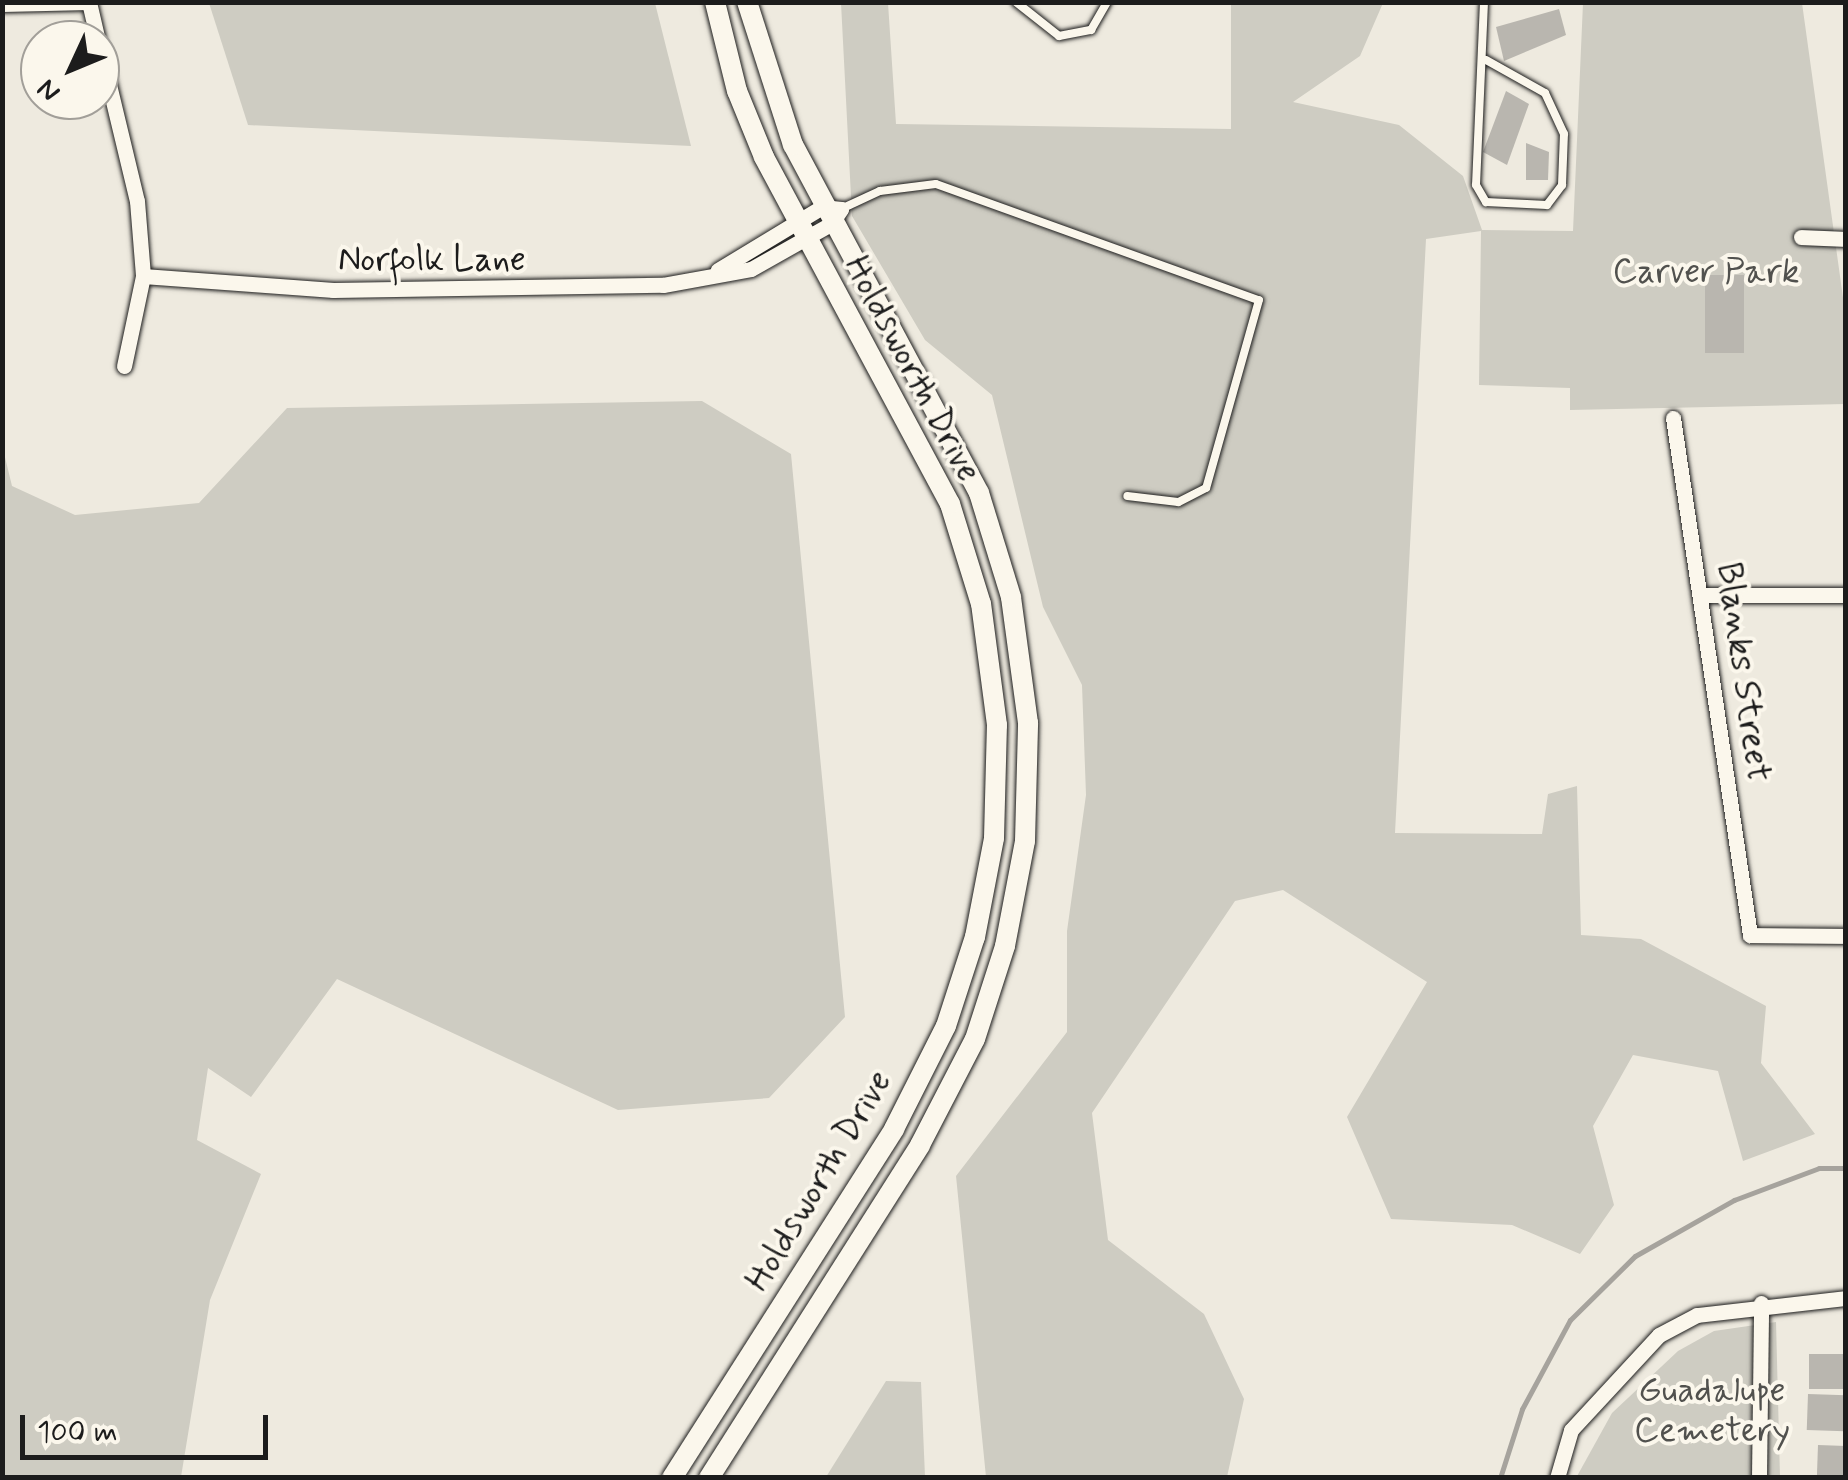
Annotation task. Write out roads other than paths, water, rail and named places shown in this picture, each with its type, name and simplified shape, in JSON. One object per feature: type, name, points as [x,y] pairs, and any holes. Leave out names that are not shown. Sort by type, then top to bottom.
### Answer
[{"type":"main road","name":"Holdsworth Drive","points":[[672,1478],[894,1129],[946,1026],[994,838],[997,725],[981,604],[950,504],[800,231],[737,91],[715,2]]},
{"type":"main road","name":"Holdsworth Drive","points":[[709,1478],[920,1145],[975,1038],[1005,946],[1026,841],[1028,723],[1011,598],[979,493],[831,214],[764,71],[747,2]]},
{"type":"main road","points":[[700,1434],[726,1452]]},
{"type":"street","points":[[2,4],[90,2]]},
{"type":"street","points":[[118,120],[137,201],[144,276],[124,366]]},
{"type":"street","name":"Norfolk Lane","points":[[144,276],[333,290],[586,291],[664,285],[718,270],[751,269],[800,231],[831,214]]},
{"type":"street","points":[[1801,237],[1846,238]]},
{"type":"street","name":"Blanks Street","points":[[1674,418],[1750,936],[1846,936]]},
{"type":"street","points":[[1702,595],[1846,595]]},
{"type":"street","points":[[1556,1478],[1571,1430],[1658,1334],[1697,1314],[1760,1303],[1846,1298]]},
{"type":"street","points":[[1758,1478],[1760,1303]]},
{"type":"lane","points":[[1016,2],[1059,36],[1091,30],[1107,2]]},
{"type":"lane","points":[[1484,2],[1486,60],[1478,76],[1476,185],[1486,202],[1547,204],[1562,184],[1564,134],[1545,93],[1486,60]]},
{"type":"lane","points":[[831,214],[880,191],[936,184],[1259,300],[1206,488],[1178,502],[1127,496]]},
{"type":"waterway","points":[[1500,1478],[1522,1409],[1570,1320],[1635,1256],[1734,1200],[1819,1168],[1846,1168]]},
{"type":"park label","name":"Carver Park","points":[[1706,272]]},
{"type":"park label","name":"Guadalupe Cemetery","points":[[1712,1411]]}]
